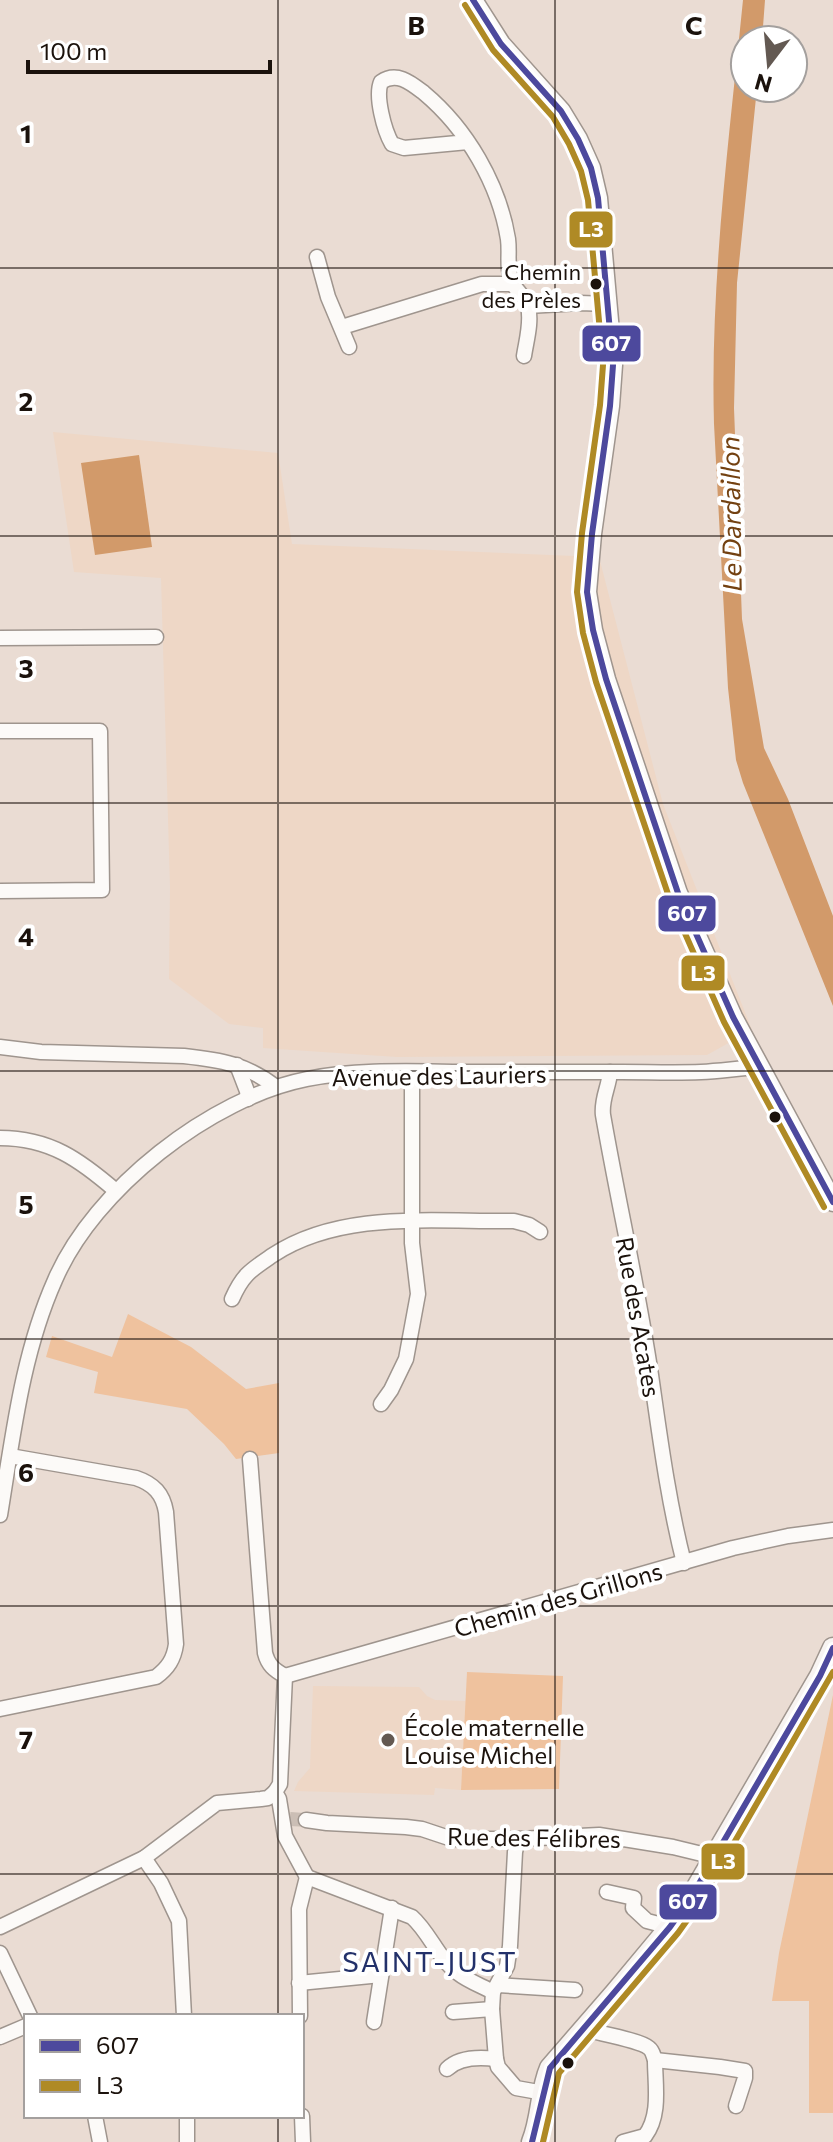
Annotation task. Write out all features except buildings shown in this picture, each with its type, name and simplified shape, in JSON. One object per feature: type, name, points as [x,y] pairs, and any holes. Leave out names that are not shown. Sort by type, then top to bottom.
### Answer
[{"type":"main road","points":[[536,2141],[550,2068],[670,1927],[690,1899],[820,1676],[833,1648]]},
{"type":"street","points":[[473,0],[501,44],[561,111],[591,168],[598,198],[613,365],[587,592],[606,679],[678,893],[733,1017],[833,1202]]},
{"type":"street","points":[[468,142],[404,148],[392,144],[378,95],[381,82],[389,77],[401,78],[437,104],[468,142],[485,171],[508,241],[508,266],[513,284],[528,306],[524,356]]},
{"type":"street","points":[[317,257],[328,297],[349,347]]},
{"type":"street","points":[[342,327],[482,284],[513,284]]},
{"type":"street","points":[[528,306],[608,304]]},
{"type":"street","points":[[0,638],[156,637]]},
{"type":"street","points":[[0,731],[100,731],[102,890],[0,891]]},
{"type":"street","points":[[0,1047],[41,1052],[184,1056],[237,1065],[258,1073],[276,1087]]},
{"type":"street","points":[[237,1065],[248,1099]]},
{"type":"street","name":"Avenue des Lauriers","points":[[0,1515],[24,1373],[55,1278],[78,1238],[116,1191],[155,1155],[189,1131],[248,1099],[276,1087],[308,1079],[412,1072],[701,1072],[761,1067]]},
{"type":"street","points":[[381,1404],[403,1366],[416,1311],[418,1280],[411,1222],[412,1072]]},
{"type":"street","name":"Rue des Acates","points":[[610,1072],[602,1105],[651,1375],[656,1427],[684,1563]]},
{"type":"street","points":[[0,1138],[27,1140],[60,1151],[116,1191]]},
{"type":"street","points":[[232,1299],[247,1273],[286,1246],[313,1234],[367,1223],[514,1221],[540,1232]]},
{"type":"street","points":[[0,1709],[156,1677],[170,1663],[176,1644],[165,1505],[154,1487],[136,1478],[10,1456]]},
{"type":"street","points":[[0,1927],[144,1858],[217,1803],[268,1798],[280,1784],[285,1676],[267,1662],[265,1653],[250,1459]]},
{"type":"street","name":"Chemin des Grillons","points":[[285,1676],[774,1539],[833,1530]]},
{"type":"street","points":[[275,1792],[286,1819],[285,1836],[307,1877],[412,1917],[458,1974],[496,1989],[575,1990]]},
{"type":"street","name":"Rue des Félibres","points":[[306,1820],[414,1828],[452,1839],[599,1835],[673,1847],[714,1859]]},
{"type":"street","points":[[518,1839],[507,1966],[496,1989],[492,2009],[496,2059],[498,2067],[516,2088],[544,2093]]},
{"type":"street","points":[[144,1858],[161,1883],[179,1921],[184,2014]]},
{"type":"street","points":[[300,2014],[299,1909],[307,1877]]},
{"type":"street","points":[[607,1892],[634,1898],[633,1908],[647,1921],[670,1927]]},
{"type":"street","points":[[374,2022],[392,1908]]},
{"type":"street","points":[[0,1953],[29,2014]]},
{"type":"street","points":[[299,1983],[381,1975]]},
{"type":"street","points":[[453,2012],[492,2009]]},
{"type":"street","points":[[589,2024],[649,2047],[655,2060],[656,2109],[650,2129],[640,2139],[623,2142]]},
{"type":"street","points":[[0,2037],[24,2027]]},
{"type":"street","points":[[447,2069],[455,2061],[496,2059]]},
{"type":"street","points":[[655,2060],[745,2071],[736,2106]]},
{"type":"street","points":[[187,2118],[187,2142]]},
{"type":"street","points":[[302,2118],[303,2142]]},
{"type":"shaded area","points":[[53,432],[278,453],[292,544],[599,557],[663,804],[752,1030],[707,1055],[397,1057],[263,1048],[263,1028],[229,1024],[169,979],[170,887],[161,578],[74,572]]},
{"type":"shaded area","points":[[128,1314],[191,1347],[246,1389],[279,1383],[279,1453],[236,1459],[187,1409],[94,1393],[98,1372],[46,1357],[52,1336],[112,1357]]},
{"type":"shaded area","points":[[467,1672],[563,1676],[559,1789],[461,1790]]},
{"type":"shaded area","name":"École maternelle Louise Michel","points":[[313,1686],[419,1687],[435,1700],[466,1701],[461,1790],[435,1788],[434,1795],[294,1791],[310,1768]]},
{"type":"shaded area","points":[[833,1695],[833,2113],[809,2113],[809,2001],[772,2001],[779,1953]]},
{"type":"water","points":[[743,0],[765,0],[763,24],[741,24]]},
{"type":"water","name":"Le Dardaillon","points":[[733,104],[755,104],[737,283],[734,408],[742,619],[764,748],[788,799],[833,916],[833,1006],[736,760],[728,688],[714,424],[715,318]]},
{"type":"water","points":[[139,455],[152,547],[95,555],[81,463]]},
{"type":"tunnel","points":[[290,1819],[306,1820]]},
{"type":"transit line","name":"607","points":[[473,0],[501,44],[561,111],[591,168],[598,198],[613,365],[587,592],[606,679],[678,893],[733,1017],[833,1202]]},
{"type":"transit line","name":"L3","points":[[465,5],[493,50],[553,117],[581,171],[588,200],[603,365],[577,592],[583,633],[596,682],[669,897],[724,1022],[824,1207]]},
{"type":"transit line","name":"607","points":[[532,2142],[550,2068],[670,1927],[690,1899],[820,1676],[833,1648]]},
{"type":"transit line","name":"L3","points":[[543,2142],[559,2073],[678,1933],[698,1905],[833,1672]]},
{"type":"place","name":"Chemin des Prèles","points":[[596,284]]},
{"type":"place","name":"École maternelle Louise Michel","points":[[388,1740]]},
{"type":"district","name":"SAINT-JUST","points":[[430,1961]]}]
